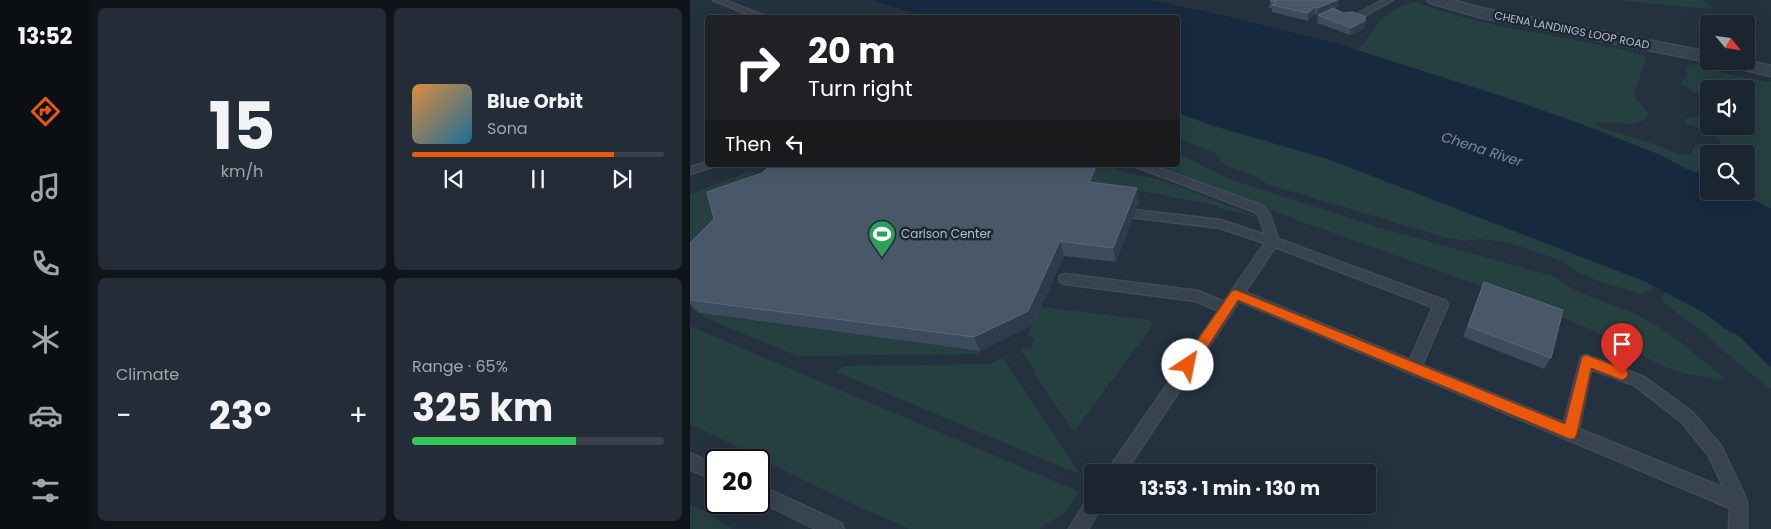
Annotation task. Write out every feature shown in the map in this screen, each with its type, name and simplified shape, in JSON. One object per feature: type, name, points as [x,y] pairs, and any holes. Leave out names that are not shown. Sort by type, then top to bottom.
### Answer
[{"type":"street","name":"CHENA LANDINGS LOOP ROAD","points":[[1435,0],[1488,14],[1700,55]]},
{"type":"street","points":[[1755,67],[1771,71]]},
{"type":"lane","points":[[717,0],[758,15]]},
{"type":"lane","points":[[1354,18],[1389,0]]},
{"type":"lane","points":[[690,171],[705,166]]},
{"type":"lane","points":[[1147,167],[1258,209],[1264,215],[1273,241]]},
{"type":"lane","points":[[1134,214],[1221,224],[1273,241],[1441,305],[1414,368]]},
{"type":"lane","points":[[1121,464],[1273,241]]},
{"type":"lane","points":[[1065,279],[1198,296],[1226,309]]},
{"type":"lane","points":[[1236,294],[1739,503]]},
{"type":"lane","points":[[1570,433],[1586,361],[1640,381],[1687,417],[1715,452],[1739,503],[1738,529]]},
{"type":"lane","points":[[690,460],[705,468]]},
{"type":"lane","points":[[770,498],[835,529]]},
{"type":"lane","points":[[1078,529],[1088,514]]},
{"type":"green space","points":[[1614,0],[1702,0],[1712,6],[1709,9]]},
{"type":"green space","points":[[1417,2],[1473,20],[1643,55],[1646,59],[1634,93],[1637,100],[1648,113],[1646,119],[1635,124],[1593,122],[1600,127],[1682,155],[1691,155],[1695,145],[1702,144],[1715,145],[1700,145],[1700,173],[1686,169],[1660,155],[1576,122],[1357,50],[1364,44],[1379,22],[1387,15],[1401,6]]},
{"type":"green space","points":[[1691,64],[1700,65],[1700,70],[1715,70],[1771,82],[1771,209],[1754,200],[1755,145],[1715,145],[1722,143],[1713,135],[1755,135],[1755,80],[1700,80],[1700,96],[1681,84],[1686,76],[1687,67]]},
{"type":"green space","points":[[1180,114],[1214,126],[1328,159],[1644,281],[1652,285],[1652,290],[1640,294],[1599,281],[1575,271],[1563,261],[1510,243],[1480,239],[1464,241],[1440,236],[1267,184],[1257,177],[1226,166],[1215,153],[1180,139]]},
{"type":"green space","points":[[1700,117],[1700,129],[1684,122],[1687,118]]},
{"type":"green space","points":[[1180,154],[1229,179],[1377,227],[1556,277],[1573,289],[1624,309],[1657,326],[1703,360],[1724,378],[1723,381],[1678,372],[1662,366],[1610,338],[1531,304],[1272,211],[1164,167],[1180,167]]},
{"type":"green space","points":[[1083,167],[1110,167],[1123,172],[1162,180],[1261,218],[1219,208],[1218,206],[1112,185],[1097,185]]},
{"type":"green space","points":[[748,172],[784,176],[726,234],[690,245],[690,194]]},
{"type":"green space","points":[[1665,292],[1705,313],[1724,328],[1739,336],[1771,368],[1771,390],[1705,334],[1664,303],[1662,296]]},
{"type":"green space","points":[[1041,307],[1150,320],[1153,325],[1074,432],[1034,374],[1036,372],[1021,350],[1022,348],[1030,349],[1035,338],[1027,336]]},
{"type":"green space","points":[[703,314],[980,351],[979,354],[797,356],[703,317]]},
{"type":"green space","points":[[690,326],[1080,492],[1064,513],[1039,529],[909,529],[848,502],[770,463],[770,449],[741,449],[690,424]]},
{"type":"green space","points":[[1003,358],[1078,471],[1076,473],[836,372],[843,366],[991,364]]},
{"type":"green space","points":[[690,505],[705,511],[705,514],[711,514],[732,529],[690,529]]},
{"type":"water","name":"Chena River","points":[[872,0],[1148,0],[1222,15],[1335,43],[1507,98],[1576,122],[1660,155],[1686,169],[1700,173],[1700,200],[1754,200],[1771,209],[1771,368],[1739,336],[1724,328],[1705,313],[1644,281],[1328,159],[1214,126],[1180,114],[1180,15],[919,15]]},
{"type":"building","points":[[1270,0],[1337,0],[1318,8],[1315,7],[1308,13],[1272,5],[1276,2]]},
{"type":"building","points":[[1333,8],[1343,13],[1353,12],[1366,17],[1363,19],[1366,20],[1351,28],[1318,15]]},
{"type":"building","name":"Carlson Center","points":[[769,167],[1093,167],[1095,169],[1089,182],[1137,188],[1113,248],[1060,241],[1028,311],[974,337],[690,300],[690,243],[714,219],[707,192],[762,173]]},
{"type":"building","points":[[1484,282],[1563,310],[1551,358],[1468,326]]},
{"type":"place","name":"Carlson Center","points":[[882,258]]},
{"type":"route","points":[[1188,365],[1236,294],[1570,433],[1586,361],[1622,374]]}]
